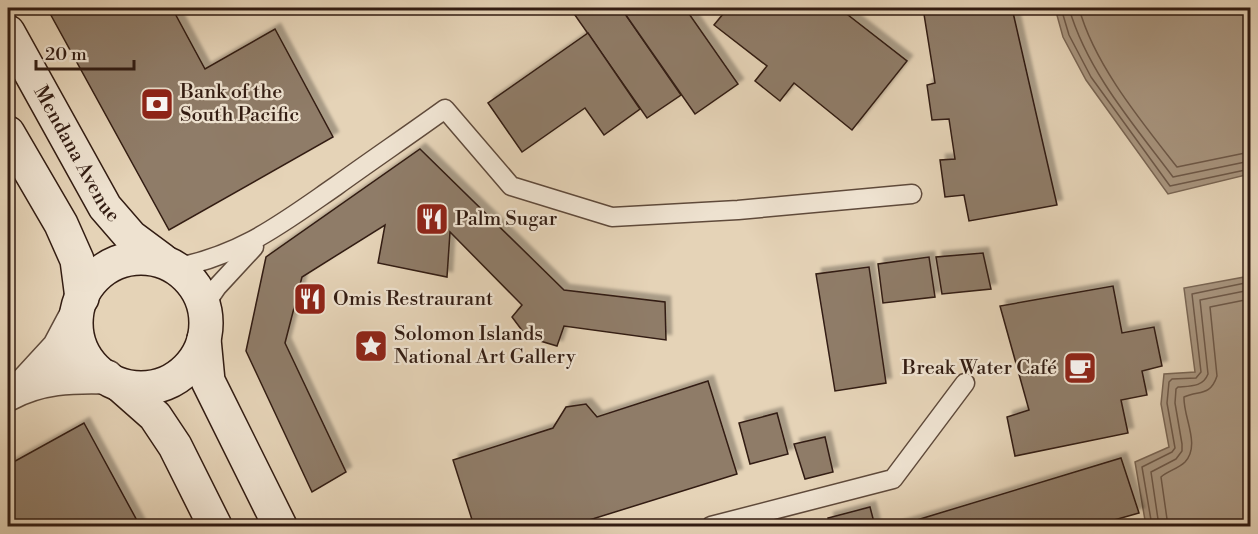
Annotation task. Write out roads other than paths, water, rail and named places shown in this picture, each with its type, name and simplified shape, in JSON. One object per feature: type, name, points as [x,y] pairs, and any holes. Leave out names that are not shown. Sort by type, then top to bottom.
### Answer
[{"type":"main road","name":"Mendana Avenue","points":[[8,32],[105,207],[131,237],[168,264]]},
{"type":"main road","points":[[8,132],[65,233],[77,261],[80,345],[96,370],[155,416],[175,447],[215,526]]},
{"type":"main road","points":[[133,257],[168,264],[188,276],[204,300],[207,330],[198,357],[177,378],[150,389],[75,376],[49,379],[16,390],[42,368],[59,348],[79,307],[85,288],[105,268],[133,257]]},
{"type":"main road","points":[[204,339],[208,381],[280,526]]},
{"type":"lane","points":[[168,264],[198,263],[231,252],[268,233],[445,109],[511,186],[612,217],[738,210],[912,194]]},
{"type":"lane","points":[[204,306],[224,278],[268,233]]},
{"type":"lane","points":[[711,526],[893,479],[965,383]]},
{"type":"water","points":[[1055,8],[1250,8],[1250,174],[1168,194],[1086,80],[1063,37]]},
{"type":"water","points":[[1250,276],[1250,526],[1146,526],[1135,462],[1169,447],[1161,404],[1164,374],[1195,372],[1184,288]]},
{"type":"place","name":"Bank of the South Pacific","points":[[157,104]]},
{"type":"place","name":"Palm Sugar","points":[[432,219]]},
{"type":"place","name":"Omis Restraurant","points":[[310,299]]},
{"type":"place","name":"Solomon Islands National Art Gallery","points":[[371,346]]},
{"type":"place","name":"Break Water Café","points":[[1080,368]]}]
